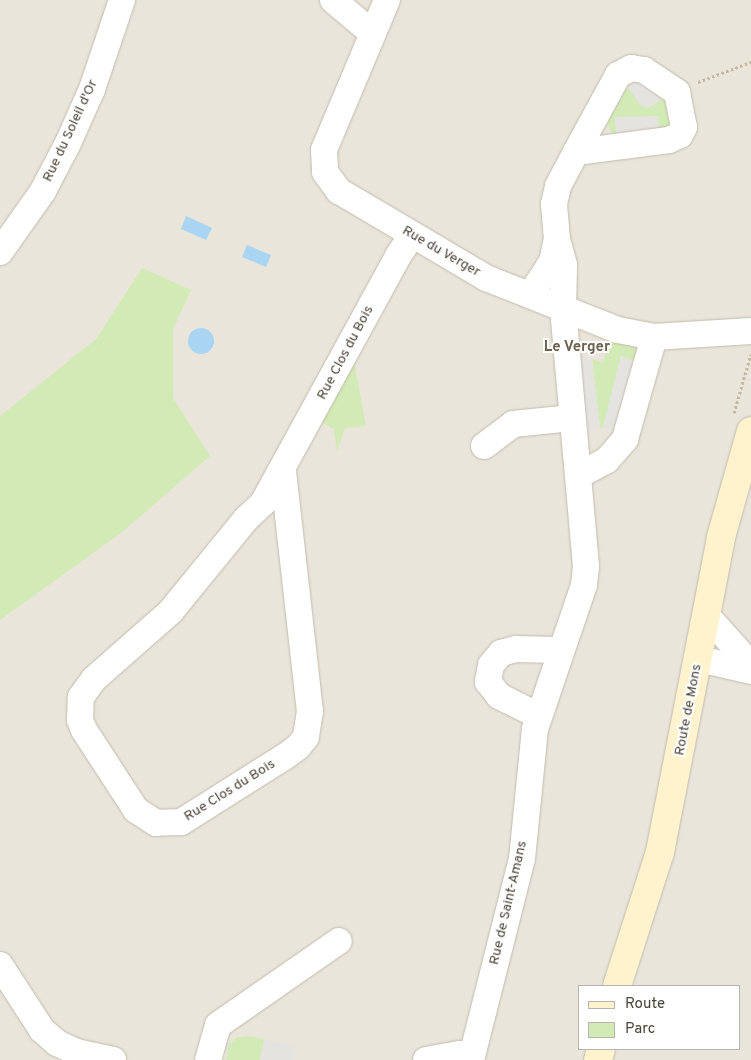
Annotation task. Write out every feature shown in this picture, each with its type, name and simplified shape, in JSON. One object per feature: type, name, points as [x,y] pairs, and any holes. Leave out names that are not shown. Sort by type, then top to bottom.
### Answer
[{"type":"main road","name":"Route de Mons","points":[[618,985],[660,852],[700,660],[706,615],[721,537],[751,431]]},
{"type":"street","name":"Rue du Soleil d'Or","points":[[0,252],[43,191],[68,143],[92,89],[122,0]]},
{"type":"street","points":[[333,0],[372,32]]},
{"type":"street","name":"Rue du Verger","points":[[383,1],[324,150],[325,172],[338,191],[411,237],[486,278],[531,294],[563,310],[618,330],[654,337],[751,331]]},
{"type":"street","points":[[531,294],[552,262],[557,239],[554,204],[558,186],[576,152],[618,76],[631,68],[644,70],[677,92],[682,103],[684,127],[680,135],[669,140],[605,146],[576,152]]},
{"type":"street","name":"Rue Clos du Bois","points":[[283,471],[310,712],[306,736],[291,752],[181,822],[156,823],[136,810],[84,730],[80,720],[81,697],[94,679],[145,637],[197,583],[246,519],[263,503],[283,471],[398,256],[411,237]]},
{"type":"street","name":"Rue de Saint-Amans","points":[[426,1060],[460,1054],[471,1059],[522,860],[532,744],[559,650],[584,584],[586,566],[563,310],[564,266],[557,239]]},
{"type":"street","points":[[579,475],[607,460],[625,439],[654,337]]},
{"type":"street","points":[[484,446],[513,424],[572,418]]},
{"type":"street","points":[[706,615],[751,665]]},
{"type":"street","points":[[539,716],[520,709],[499,696],[488,682],[491,665],[501,653],[516,649],[559,650]]},
{"type":"street","points":[[700,660],[751,671]]},
{"type":"street","points":[[208,1060],[218,1024],[339,941]]},
{"type":"street","points":[[0,965],[42,1030],[57,1043],[76,1052],[113,1060]]},
{"type":"path","points":[[677,92],[751,62]]},
{"type":"shaded area","points":[[0,0],[751,0],[751,1060],[0,1060]]},
{"type":"shaded area","points":[[633,80],[641,81],[665,98],[648,108],[641,106],[626,85]]},
{"type":"shaded area","points":[[658,116],[659,132],[616,133],[615,117]]},
{"type":"shaded area","points":[[621,356],[636,362],[619,433],[603,428]]},
{"type":"shaded area","points":[[577,358],[592,359],[600,428],[583,431]]},
{"type":"shaded area","points":[[264,1039],[296,1045],[294,1060],[260,1060]]},
{"type":"green space","points":[[626,85],[665,98],[671,127],[662,132],[615,117],[616,133],[611,133],[606,116]]},
{"type":"green space","points":[[142,268],[191,290],[173,329],[173,398],[210,456],[121,533],[0,620],[0,416],[96,339]]},
{"type":"green space","points":[[610,338],[640,347],[636,362],[621,356],[603,428],[600,428],[592,359],[603,362]]},
{"type":"green space","points":[[353,356],[366,426],[345,428],[337,452],[334,429],[319,421]]},
{"type":"green space","points":[[248,1036],[264,1039],[260,1060],[226,1060],[229,1044],[238,1037]]},
{"type":"water","points":[[186,216],[212,228],[206,240],[181,229]]},
{"type":"water","points":[[247,245],[271,255],[266,267],[242,257]]},
{"type":"water","points":[[201,328],[210,332],[214,341],[210,350],[201,354],[192,350],[188,341],[192,332]]},
{"type":"district","name":"Le Verger","points":[[577,348]]}]
